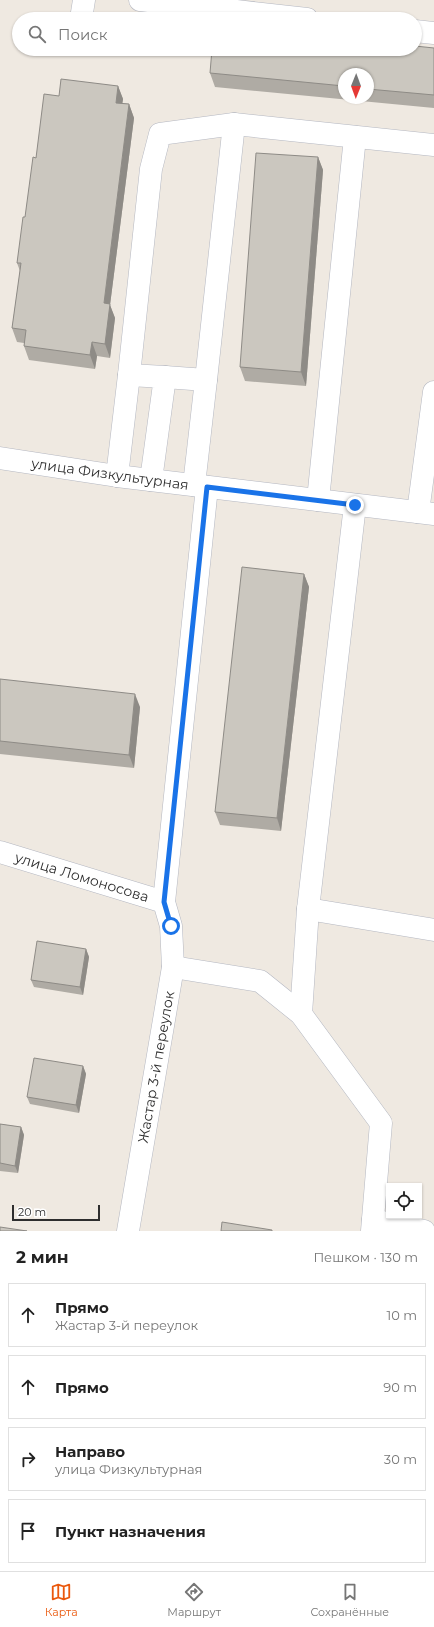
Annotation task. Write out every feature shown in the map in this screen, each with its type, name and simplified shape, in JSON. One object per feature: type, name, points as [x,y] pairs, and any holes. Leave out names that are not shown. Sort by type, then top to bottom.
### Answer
[{"type":"street","points":[[82,12],[84,0]]},
{"type":"street","points":[[140,0],[245,12]]},
{"type":"street","points":[[422,32],[434,33]]},
{"type":"street","points":[[164,902],[200,486],[206,380],[234,124]]},
{"type":"street","points":[[117,476],[151,169],[160,134],[234,124],[434,145]]},
{"type":"street","points":[[318,500],[355,137]]},
{"type":"street","points":[[129,375],[206,380]]},
{"type":"street","points":[[151,480],[164,377]]},
{"type":"street","points":[[426,513],[434,392]]},
{"type":"street","name":"улица Физкультурная","points":[[0,458],[117,476],[426,513]]},
{"type":"street","points":[[301,1014],[308,909],[355,505]]},
{"type":"street","name":"улица Ломоносова","points":[[0,852],[164,902]]},
{"type":"street","name":"Жастар 3-й переулок","points":[[128,1231],[173,967],[171,926],[164,902]]},
{"type":"street","points":[[308,909],[434,930]]},
{"type":"street","points":[[173,967],[260,981],[301,1014],[380,1123],[373,1225],[424,1231]]},
{"type":"building","points":[[422,47],[434,48],[434,95],[374,90],[374,68],[338,68],[338,85],[210,73],[211,56],[422,56]]},
{"type":"building","points":[[61,79],[118,86],[116,103],[129,104],[104,303],[110,304],[105,344],[92,342],[90,355],[24,346],[26,330],[12,328],[21,263],[17,263],[23,217],[25,217],[33,157],[36,158],[44,94],[59,96]]},
{"type":"building","points":[[256,153],[318,157],[301,372],[240,367]]},
{"type":"building","points":[[242,567],[304,574],[277,818],[215,812]]},
{"type":"building","points":[[0,679],[135,694],[129,755],[0,741]]},
{"type":"building","points":[[37,941],[86,949],[80,987],[31,980]]},
{"type":"building","points":[[34,1058],[83,1066],[76,1105],[27,1097]]},
{"type":"building","points":[[0,1124],[21,1127],[15,1166],[0,1163]]},
{"type":"building","points":[[222,1222],[272,1230],[272,1231],[221,1231]]},
{"type":"building","points":[[0,1227],[27,1231],[0,1231]]},
{"type":"route","points":[[171,926],[164,902],[207,487],[355,505]]}]
